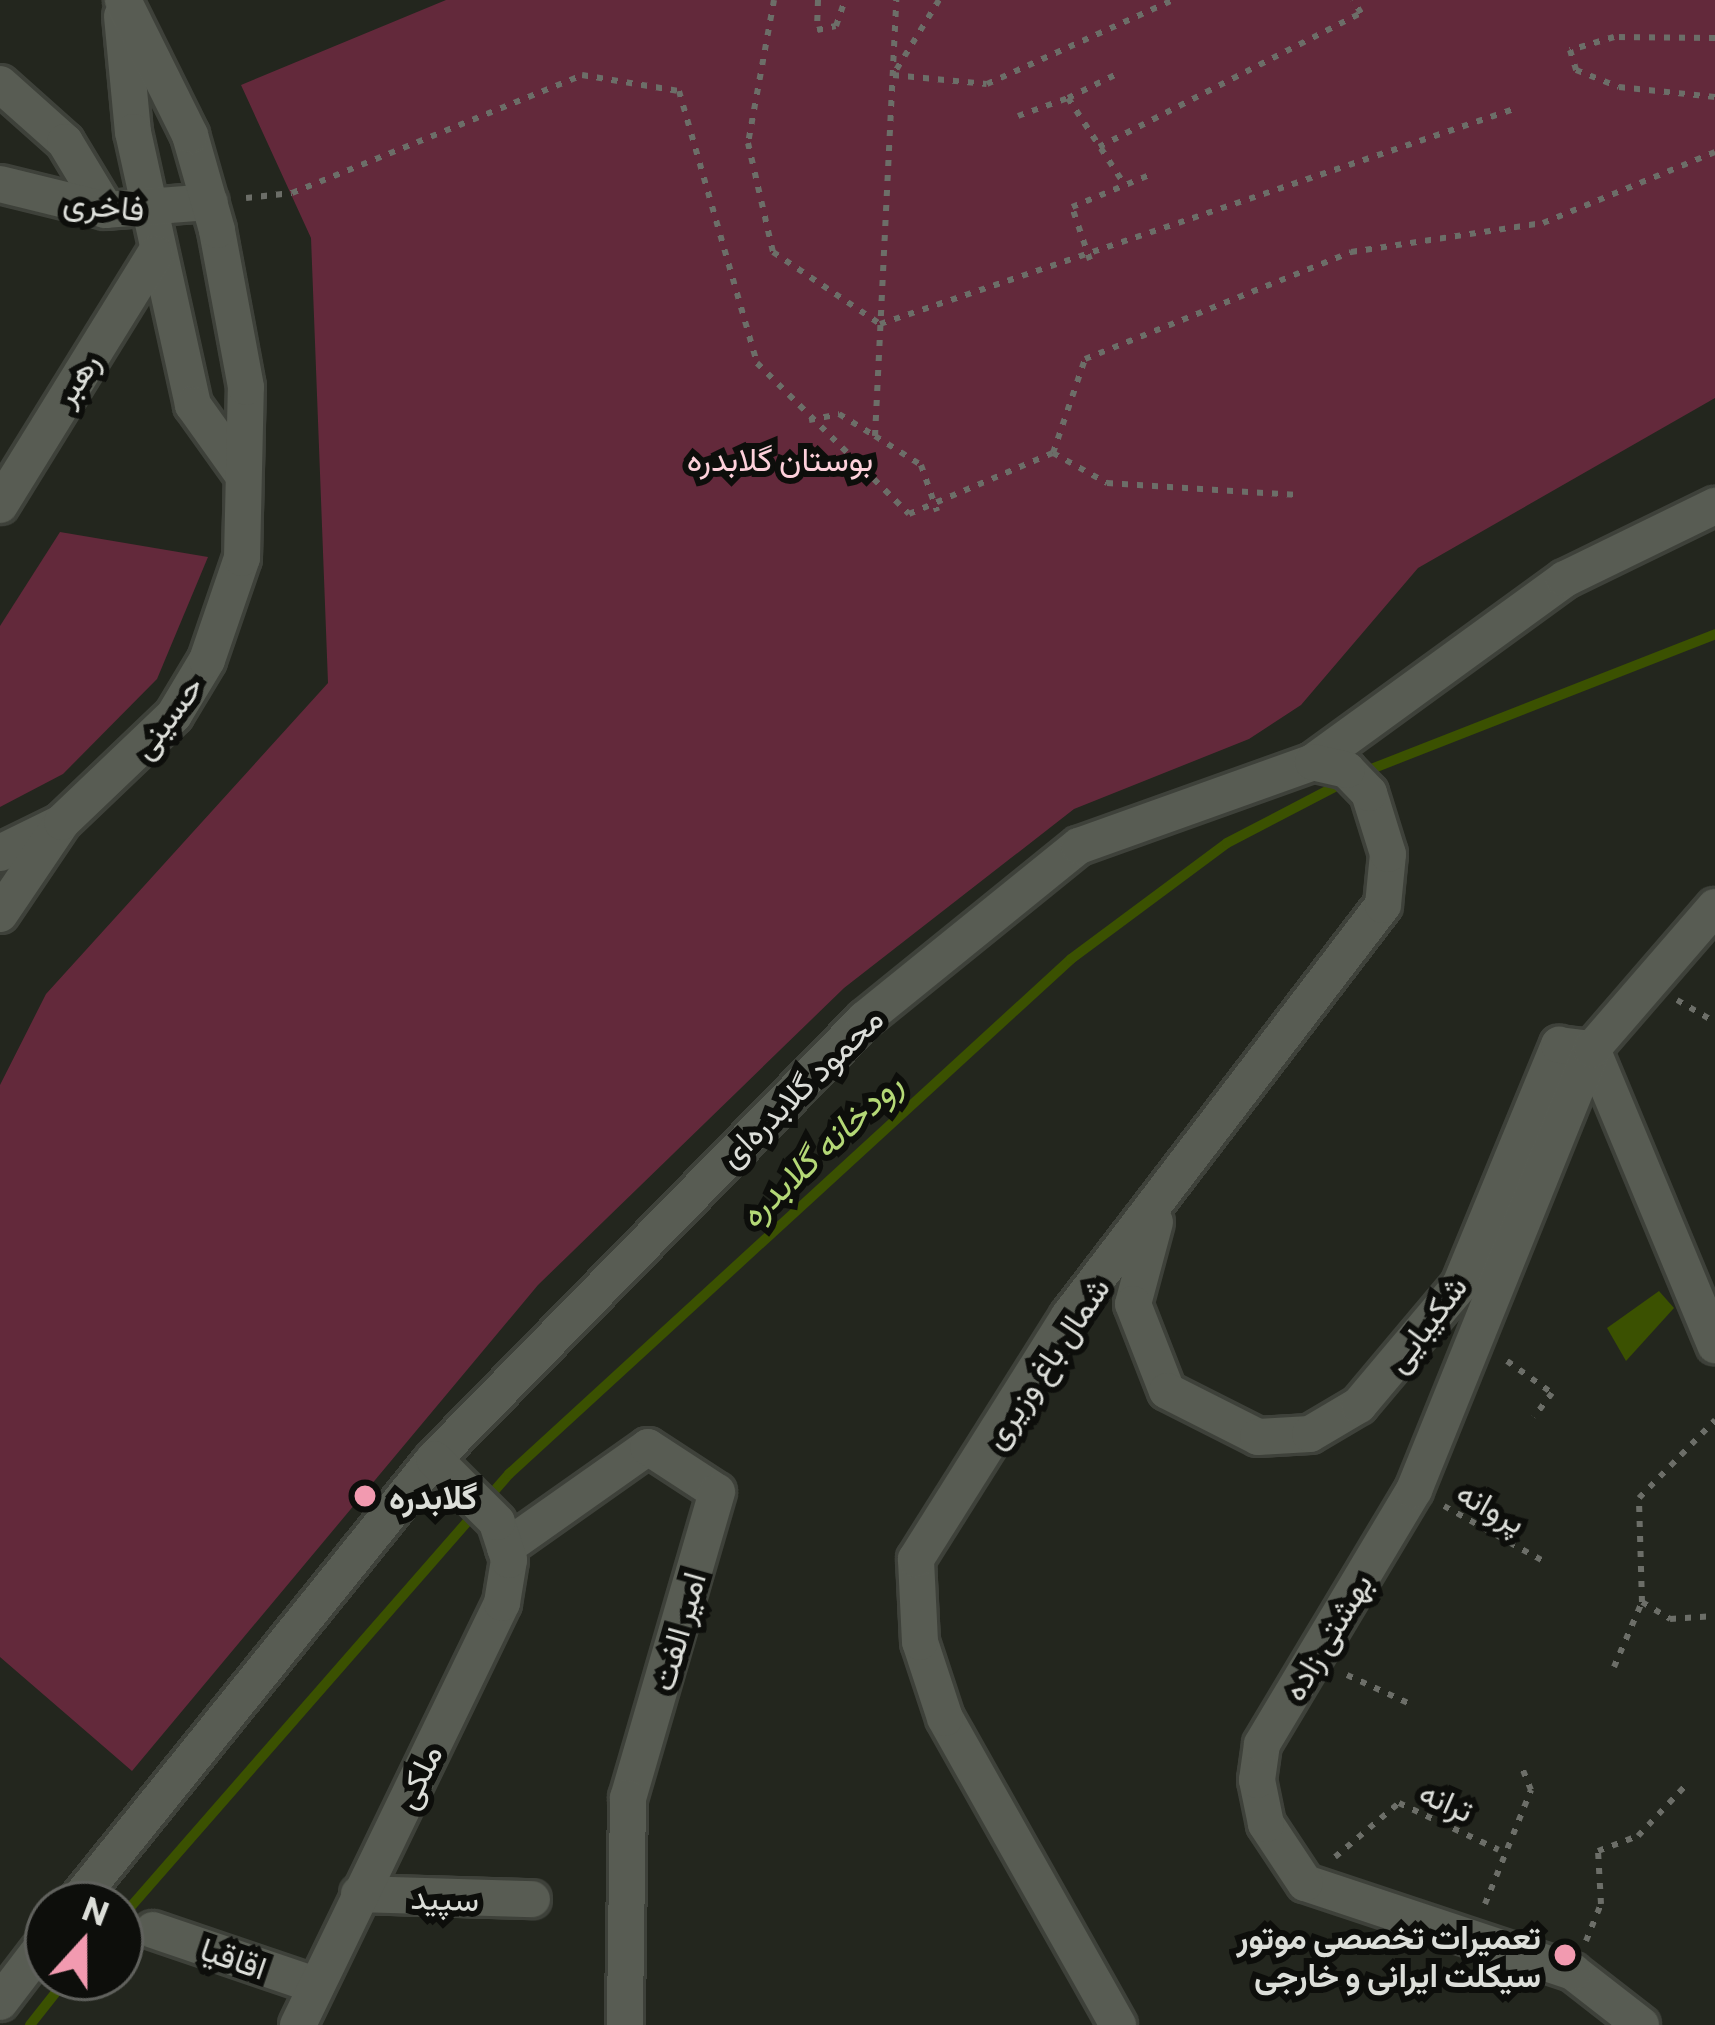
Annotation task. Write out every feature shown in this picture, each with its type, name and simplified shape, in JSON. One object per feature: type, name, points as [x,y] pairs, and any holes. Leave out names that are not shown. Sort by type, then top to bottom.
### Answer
[{"type":"street","name":"حسینی","points":[[0,914],[62,822],[148,745],[207,660],[242,558],[246,388],[209,202],[190,135],[122,0]]},
{"type":"street","points":[[122,0],[147,212],[193,405],[243,475]]},
{"type":"street","points":[[0,84],[65,142],[106,210]]},
{"type":"street","name":"فاخری","points":[[6,198],[147,212],[209,202]]},
{"type":"street","name":"رهبر","points":[[0,505],[155,254]]},
{"type":"street","name":"محمود گلابدره‌ای","points":[[93,1881],[434,1459],[865,1019],[1078,846],[1343,775],[1565,579],[1715,506]]},
{"type":"street","name":"شمال باغ وزیری","points":[[1118,2025],[945,1718],[920,1642],[916,1559],[1069,1316],[1383,905],[1388,854],[1343,775]]},
{"type":"street","points":[[0,854],[62,822]]},
{"type":"street","name":"شکیبایی","points":[[1168,1190],[1133,1304],[1142,1351],[1167,1391],[1211,1422],[1258,1437],[1310,1434],[1359,1405],[1460,1285],[1559,1045],[1592,1049],[1715,907]]},
{"type":"street","points":[[1592,1049],[1707,1296],[1715,1345]]},
{"type":"street","name":"بهشتی زاده","points":[[1305,1883],[1266,1824],[1257,1780],[1262,1744],[1414,1490],[1482,1338],[1592,1049]]},
{"type":"street","name":"امیر الفت","points":[[501,1535],[648,1447],[717,1492],[628,1798],[626,2025]]},
{"type":"street","points":[[434,1459],[466,1487],[501,1535]]},
{"type":"street","name":"ملکی","points":[[298,2025],[502,1603],[501,1535]]},
{"type":"street","points":[[1305,1883],[1473,1946],[1573,1972],[1641,2025]]},
{"type":"street","name":"سپید","points":[[359,1894],[532,1899]]},
{"type":"street","name":"اقاقیا","points":[[153,1930],[315,1984]]},
{"type":"street","points":[[0,2002],[24,1970]]},
{"type":"path","points":[[774,0],[748,143],[773,252],[880,324]]},
{"type":"path","points":[[818,0],[818,30],[836,26],[845,0]]},
{"type":"path","points":[[875,436],[896,0]]},
{"type":"path","points":[[892,75],[939,0]]},
{"type":"path","points":[[892,75],[986,84],[1173,0]]},
{"type":"path","points":[[1100,147],[1361,13],[1353,0]]},
{"type":"path","points":[[1715,38],[1613,37],[1570,50],[1576,70],[1619,86],[1715,97]]},
{"type":"path","points":[[209,202],[292,194],[582,74],[680,91],[757,362],[809,420],[908,514],[937,511],[1053,454],[1085,359],[1351,252],[1543,223],[1715,152]]},
{"type":"path","points":[[1018,116],[1118,74]]},
{"type":"path","points":[[1068,98],[1125,185]]},
{"type":"path","points":[[880,324],[1090,260],[1514,109]]},
{"type":"path","points":[[1090,260],[1072,207],[1152,174]]},
{"type":"path","points":[[809,420],[839,414],[921,465],[937,511]]},
{"type":"path","points":[[1053,454],[1107,483],[1299,495]]},
{"type":"path","points":[[1482,1338],[1552,1394],[1534,1417]]},
{"type":"path","points":[[1614,1667],[1642,1602],[1639,1498],[1715,1420]]},
{"type":"path","name":"پروانه","points":[[1414,1490],[1547,1564]]},
{"type":"path","points":[[1642,1602],[1670,1619],[1715,1616]]},
{"type":"path","points":[[1311,1658],[1410,1704]]},
{"type":"path","name":"ترانه","points":[[1305,1883],[1399,1803],[1499,1850],[1531,1790],[1520,1763]]},
{"type":"path","points":[[1573,1972],[1601,1904],[1598,1851],[1637,1836],[1686,1785]]},
{"type":"path","points":[[1473,1946],[1499,1850]]},
{"type":"green space","name":"بوستان گلابدره","points":[[446,0],[1715,0],[1715,398],[1418,568],[1301,705],[1249,739],[1074,809],[844,988],[538,1285],[132,1771],[0,1657],[0,1085],[46,994],[328,683],[311,238],[241,85]]},
{"type":"green space","points":[[60,532],[208,557],[157,679],[63,774],[0,807],[0,626]]},
{"type":"shaded area","points":[[1659,1291],[1674,1308],[1626,1361],[1607,1328]]},
{"type":"waterway","name":"رودخانه گلابدره","points":[[1361,773],[1715,634]]},
{"type":"waterway","name":"رودخانه گلابدره","points":[[144,1892],[509,1474],[1071,959],[1227,843],[1344,782]]},
{"type":"waterway","name":"رودخانه گلابدره","points":[[30,2025],[49,2001]]},
{"type":"place","name":"گلابدره","points":[[365,1496]]},
{"type":"place","name":"تعمیرات تخصصی موتور سیکلت ایرانی و خارجی","points":[[1565,1955]]}]
